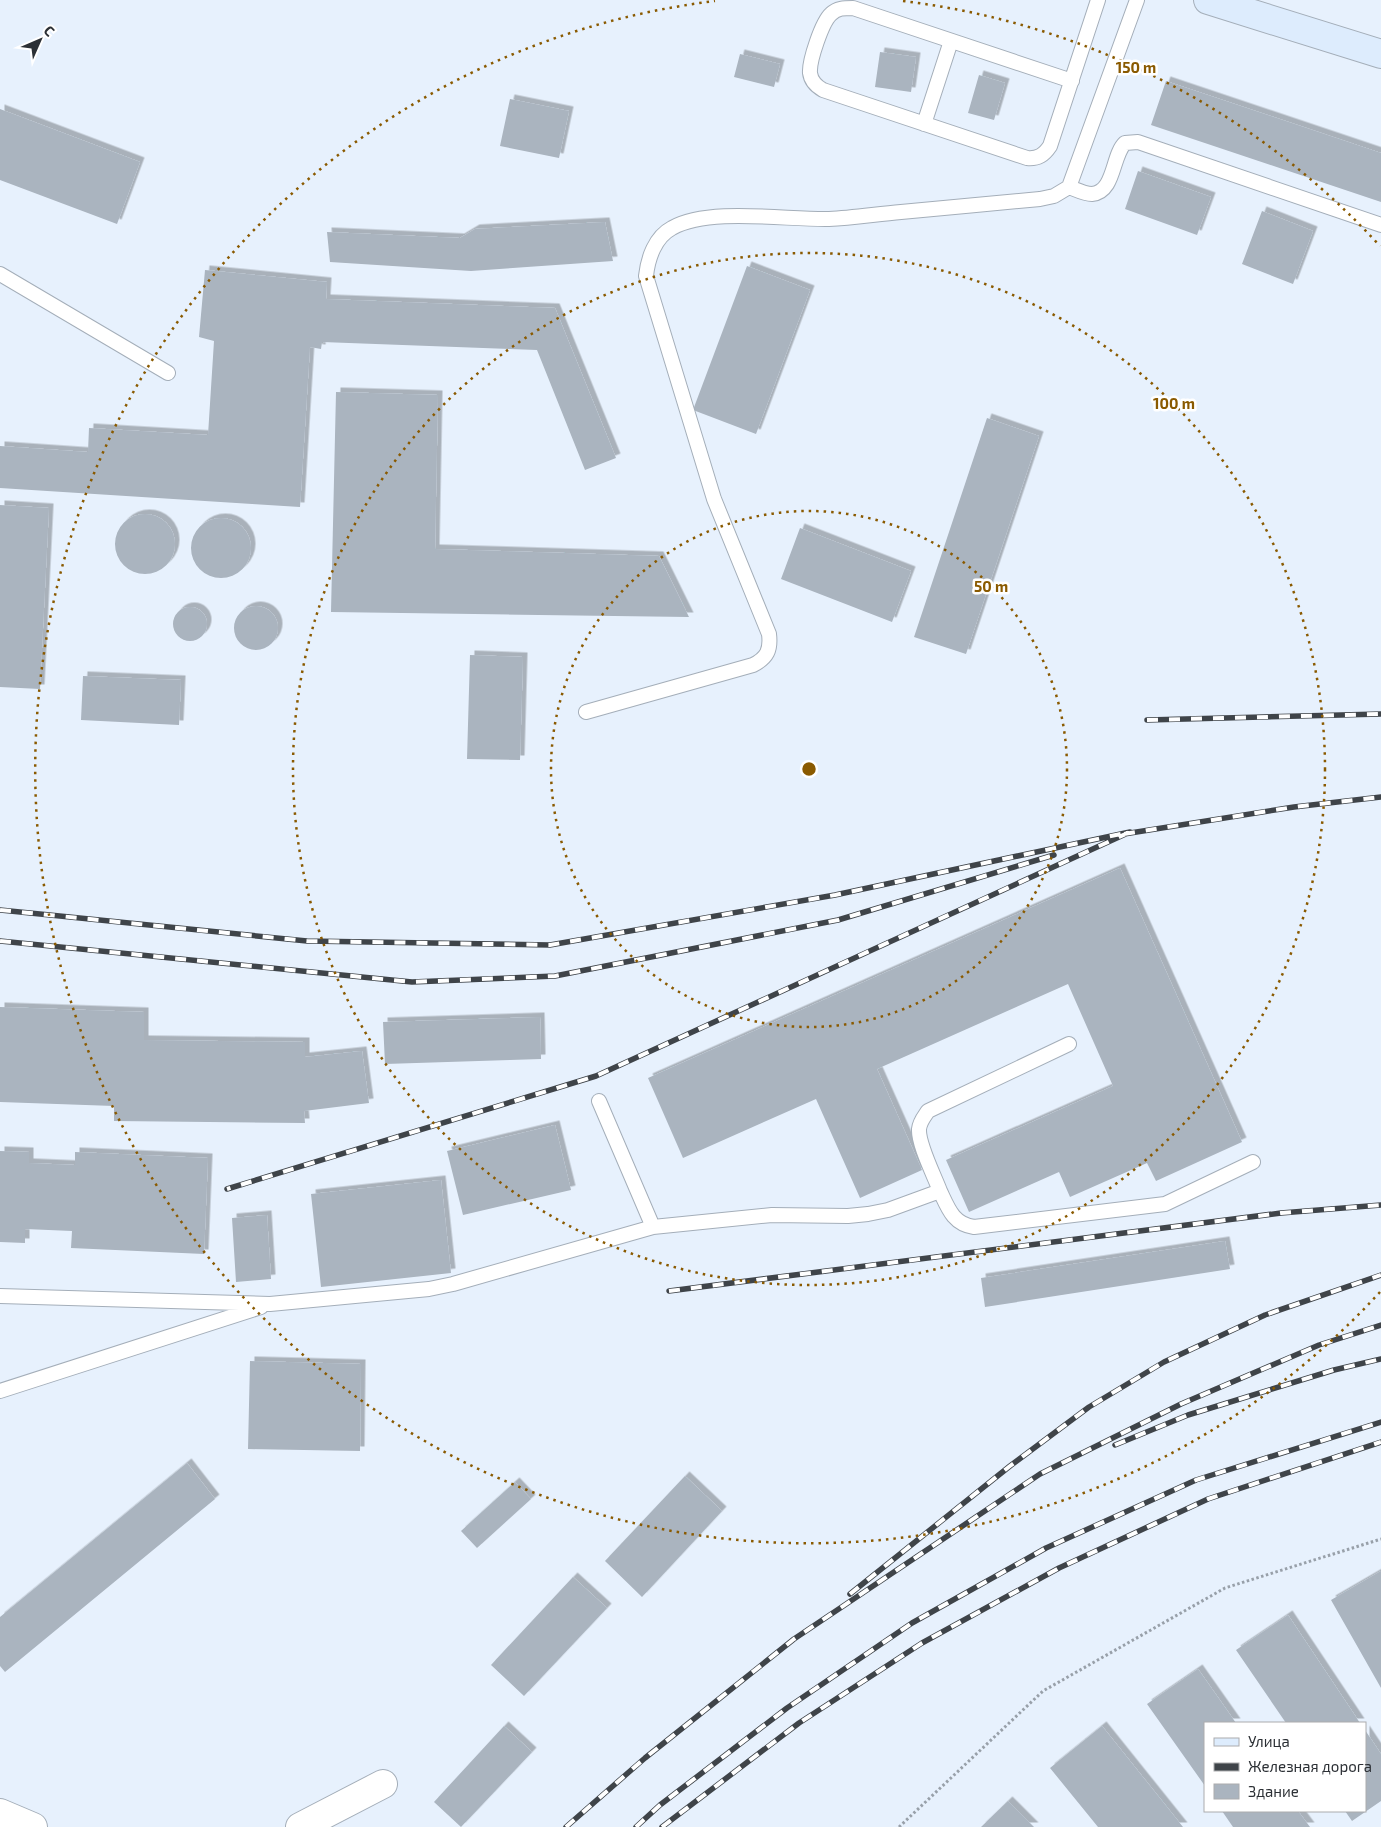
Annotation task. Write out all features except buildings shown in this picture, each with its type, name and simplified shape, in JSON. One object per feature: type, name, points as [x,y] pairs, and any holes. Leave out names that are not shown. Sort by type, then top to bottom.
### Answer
[{"type":"main road","points":[[1208,0],[1381,54]]},
{"type":"street","points":[[300,1827],[383,1784]]},
{"type":"street","points":[[0,1812],[33,1827]]},
{"type":"lane","points":[[1072,81],[853,8],[836,10],[825,22],[810,65],[812,81],[823,90],[1027,158],[1041,156],[1050,146],[1072,81],[1098,0]]},
{"type":"lane","points":[[586,712],[753,665],[766,656],[770,646],[769,634],[714,499],[646,276],[651,252],[659,240],[671,228],[688,221],[712,216],[830,219],[1040,199],[1054,196],[1069,187],[1137,0]]},
{"type":"lane","points":[[924,124],[951,41]]},
{"type":"lane","points":[[1069,187],[1093,194],[1099,191],[1111,177],[1120,147],[1125,142],[1138,142],[1381,225]]},
{"type":"lane","points":[[0,274],[168,373]]},
{"type":"lane","points":[[1069,1044],[939,1105],[928,1111],[922,1119],[919,1129],[921,1141],[940,1191],[950,1212],[960,1223],[974,1227],[1165,1204],[1253,1162]]},
{"type":"lane","points":[[599,1101],[653,1227]]},
{"type":"lane","points":[[0,1296],[270,1304],[429,1289],[453,1284],[653,1227],[772,1215],[848,1216],[868,1214],[888,1210],[940,1191]]},
{"type":"lane","points":[[0,1391],[270,1304]]},
{"type":"path","points":[[899,1827],[1043,1691],[1225,1588],[1381,1539]]},
{"type":"railway","points":[[1147,720],[1381,714]]},
{"type":"railway","points":[[1124,834],[1294,807],[1381,797]]},
{"type":"railway","points":[[0,910],[307,941],[550,945],[835,895],[1130,832],[596,1076],[227,1189]]},
{"type":"railway","points":[[0,941],[412,982],[555,976],[838,920],[1054,855]]},
{"type":"railway","points":[[669,1291],[1281,1213],[1381,1205]]},
{"type":"railway","points":[[850,1594],[1010,1466],[1089,1407],[1164,1362],[1265,1315],[1381,1275]]},
{"type":"railway","points":[[566,1827],[645,1758],[794,1639],[1040,1474],[1181,1404],[1319,1345],[1381,1325]]},
{"type":"railway","points":[[1115,1445],[1188,1415],[1334,1370],[1381,1359]]},
{"type":"railway","points":[[636,1827],[660,1805],[787,1708],[912,1623],[1046,1548],[1196,1480],[1381,1422]]},
{"type":"railway","points":[[662,1827],[799,1723],[922,1643],[1059,1568],[1208,1499],[1381,1442]]}]
